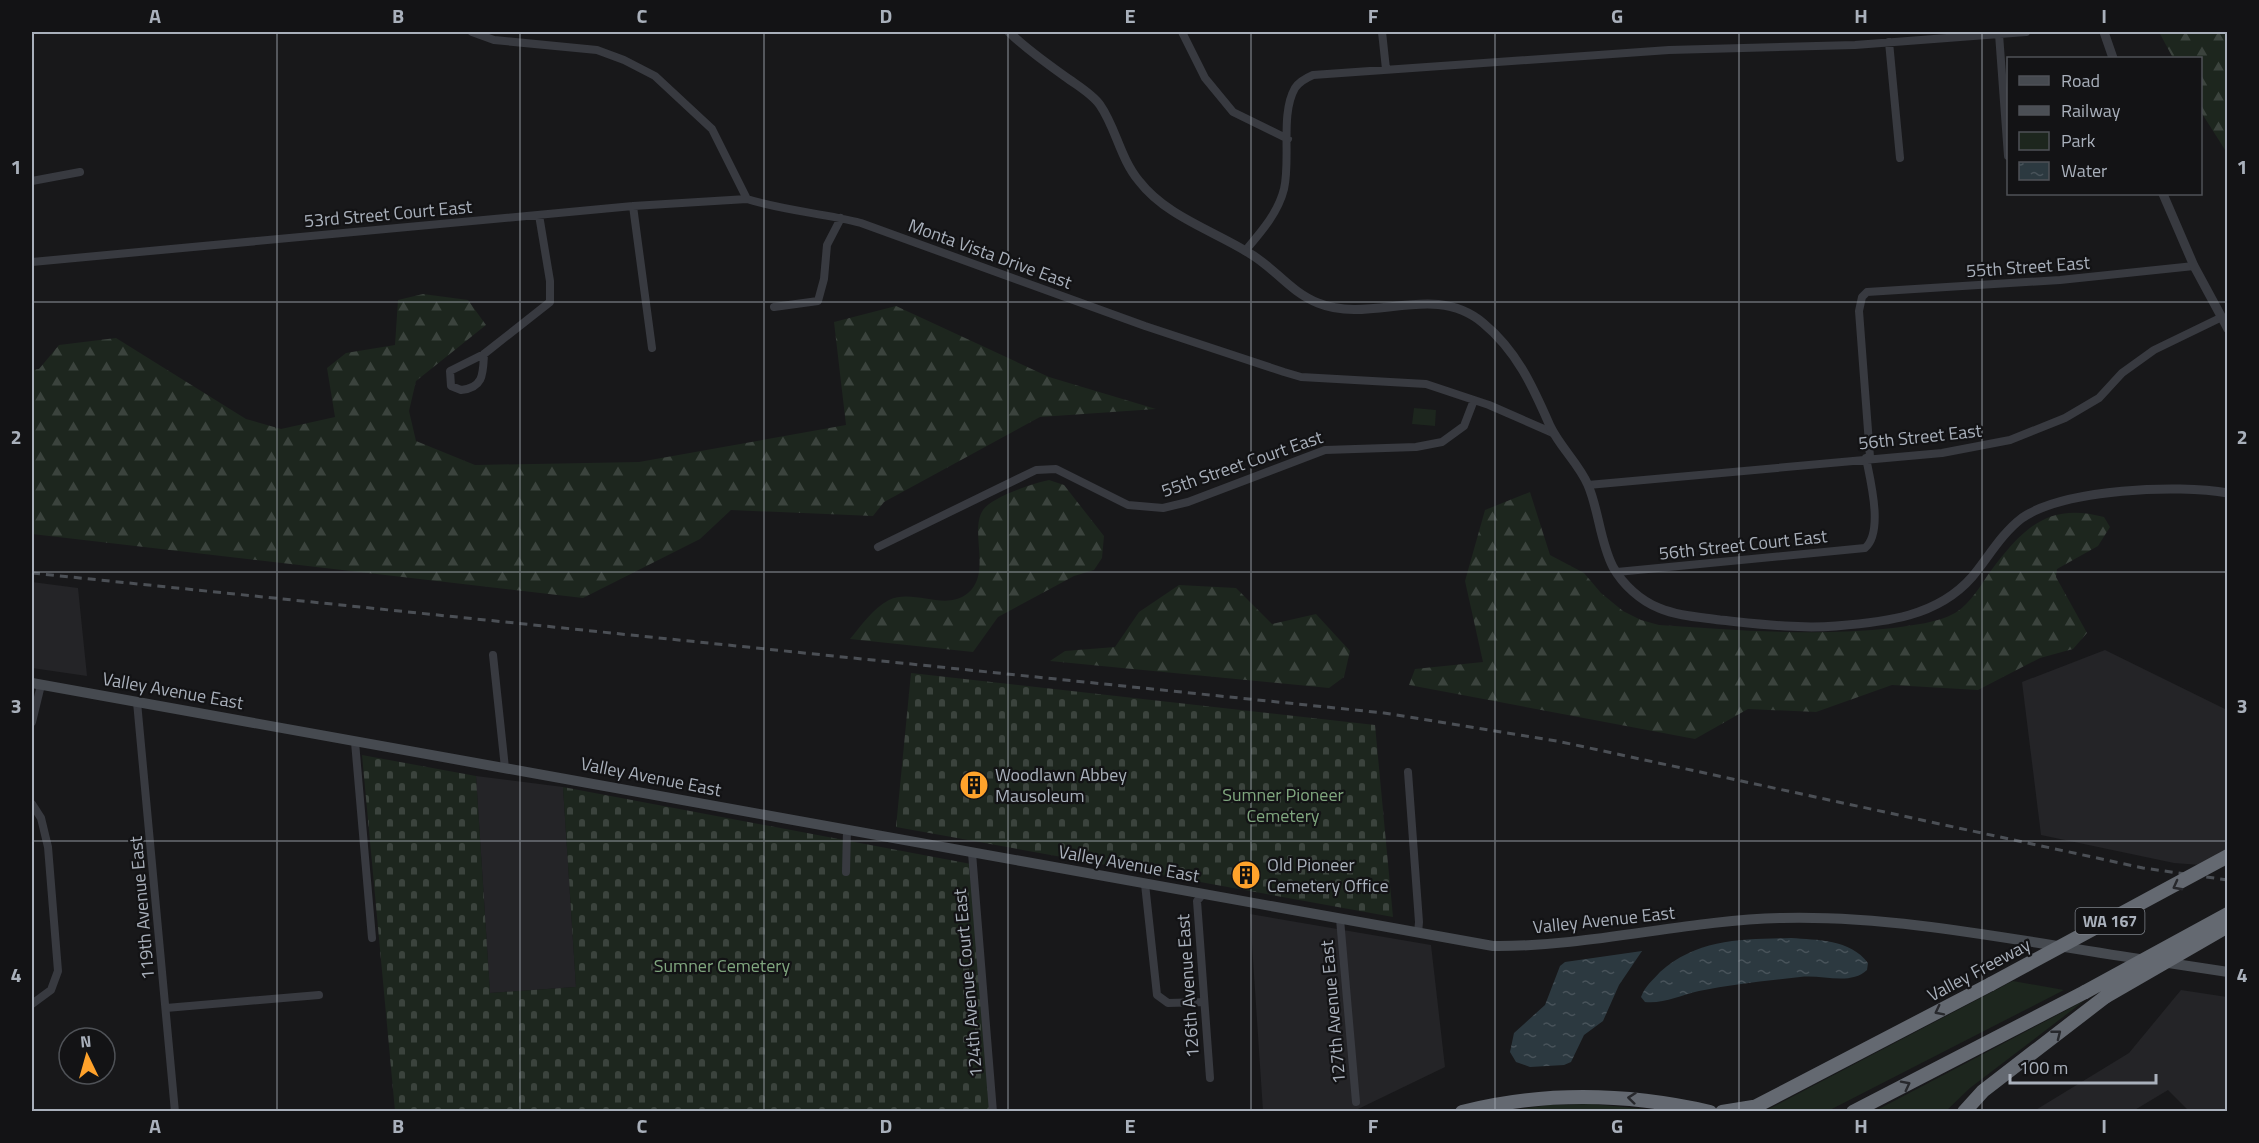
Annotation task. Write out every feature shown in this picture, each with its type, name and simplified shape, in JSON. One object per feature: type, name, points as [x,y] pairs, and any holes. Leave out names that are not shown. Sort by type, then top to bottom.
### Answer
[{"type":"highway","name":"Valley Freeway","points":[[1722,1112],[1749,1109],[1991,984],[2228,856]]},
{"type":"highway","name":"WA 167","points":[[1854,1112],[2085,992],[2228,914]]},
{"type":"highway","points":[[1964,1112],[1983,1092],[2105,997],[2228,926]]},
{"type":"highway","points":[[1462,1112],[1550,1096],[1593,1095],[1653,1100],[1710,1112]]},
{"type":"main road","name":"Valley Avenue East","points":[[36,684],[1493,945],[1519,946],[1740,921],[1834,918],[1935,929],[2228,972]]},
{"type":"street","points":[[472,32],[494,40],[597,50],[624,60],[654,76],[712,129],[747,199]]},
{"type":"street","points":[[1009,32],[1101,105],[1126,160],[1147,190],[1186,219],[1245,251],[1300,294],[1328,307],[1358,310],[1424,302],[1459,309],[1471,314],[1503,342],[1520,363],[1553,433],[1567,450],[1588,485],[1604,543],[1617,572],[1645,601],[1675,614],[1787,628],[1878,622],[1908,616],[1945,600],[1974,575],[1992,550],[2017,523],[2058,501],[2136,492],[2209,490],[2228,493]]},
{"type":"street","points":[[1182,32],[1204,78],[1233,112],[1288,139]]},
{"type":"street","points":[[1382,32],[1386,69]]},
{"type":"street","points":[[1245,251],[1269,223],[1283,192],[1288,165],[1290,103],[1294,89],[1302,81],[1323,72],[1669,50],[1819,47],[2026,32]]},
{"type":"street","points":[[2103,32],[2113,57]]},
{"type":"street","points":[[1999,34],[2007,142]]},
{"type":"street","points":[[1889,42],[1900,158]]},
{"type":"street","points":[[32,182],[80,172]]},
{"type":"street","points":[[2163,195],[2194,266],[2225,324]]},
{"type":"street","name":"53rd Street Court East","points":[[32,262],[633,206],[747,199]]},
{"type":"street","name":"Monta Vista Drive East","points":[[747,199],[770,206],[841,218],[1145,326],[1301,377],[1426,384],[1474,400],[1553,433]]},
{"type":"street","points":[[633,206],[652,348]]},
{"type":"street","points":[[484,354],[482,379],[479,384],[461,390],[451,386],[450,371],[484,354],[550,302],[550,281],[539,215]]},
{"type":"street","points":[[774,307],[818,301],[824,279],[826,245],[841,218]]},
{"type":"street","name":"55th Street East","points":[[1868,457],[1860,330],[1860,302],[1864,294],[1873,290],[2031,283],[2194,266]]},
{"type":"street","name":"56th Street East","points":[[1588,485],[1966,449],[2028,434],[2065,418],[2099,398],[2122,374],[2154,350],[2225,324]]},
{"type":"street","name":"55th Street Court East","points":[[878,548],[1036,470],[1048,468],[1063,471],[1128,505],[1163,508],[1188,502],[1325,450],[1416,447],[1442,442],[1464,426],[1474,400]]},
{"type":"street","name":"56th Street Court East","points":[[1617,572],[1859,549],[1870,543],[1874,537],[1868,457]]},
{"type":"street","points":[[493,655],[505,768]]},
{"type":"street","points":[[32,722],[36,684]]},
{"type":"street","name":"119th Avenue East","points":[[137,702],[175,1112]]},
{"type":"street","points":[[355,742],[372,938]]},
{"type":"street","points":[[1408,772],[1418,933]]},
{"type":"street","points":[[32,804],[41,818],[48,847],[58,971],[51,990],[32,1004]]},
{"type":"street","points":[[846,872],[847,829]]},
{"type":"street","name":"124th Avenue Court East","points":[[972,853],[993,1112]]},
{"type":"street","points":[[1145,884],[1157,995],[1168,1003],[1204,1002]]},
{"type":"street","name":"126th Avenue East","points":[[1203,894],[1197,901],[1210,1078]]},
{"type":"street","name":"127th Avenue East","points":[[1340,919],[1356,1102]]},
{"type":"street","points":[[166,1008],[319,995]]},
{"type":"shaded area","points":[[32,582],[78,588],[87,676],[32,668]]},
{"type":"shaded area","points":[[2105,650],[2227,710],[2227,867],[2174,863],[2041,835],[2022,682]]},
{"type":"shaded area","points":[[476,776],[563,787],[576,987],[490,993]]},
{"type":"shaded area","points":[[1250,914],[1431,945],[1445,1067],[1354,1111],[1263,1111]]},
{"type":"shaded area","points":[[2181,990],[2227,997],[2227,1111],[2189,1111],[2168,1090],[2133,1111],[2034,1111],[2129,1053]]},
{"type":"green space","points":[[2159,32],[2227,32],[2227,153],[2202,114],[2202,57],[2172,57]]},
{"type":"green space","points":[[423,294],[468,300],[486,325],[416,381],[409,411],[416,441],[475,465],[639,462],[846,425],[834,322],[896,306],[1049,377],[1156,409],[1040,417],[884,502],[873,516],[731,510],[700,539],[583,598],[32,534],[32,370],[39,369],[59,345],[116,338],[246,419],[281,429],[335,417],[327,368],[346,353],[395,345],[398,300]]},
{"type":"green space","points":[[1414,408],[1436,410],[1435,426],[1412,424]]},
{"type":"green space","points":[[1049,480],[1064,485],[1104,536],[1102,558],[1094,570],[1074,576],[998,617],[973,652],[850,639],[873,612],[889,600],[909,597],[949,600],[968,593],[975,585],[978,575],[980,563],[978,529],[983,510],[995,500],[1024,487]]},
{"type":"green space","points":[[1530,492],[1550,555],[1584,573],[1601,593],[1623,611],[1641,620],[1659,625],[1718,629],[1776,632],[1864,631],[1933,621],[1955,613],[1966,604],[2002,556],[2038,522],[2067,513],[2084,513],[2104,517],[2110,527],[2098,546],[2057,569],[2056,577],[2087,633],[2073,649],[2040,658],[1978,690],[1892,685],[1816,712],[1748,709],[1695,739],[1409,685],[1415,669],[1483,662],[1465,581],[1485,510]]},
{"type":"green space","points":[[1179,585],[1236,588],[1272,624],[1316,614],[1350,651],[1344,677],[1329,688],[1050,661],[1065,651],[1115,647],[1139,612]]},
{"type":"green space","name":"Sumner Pioneer Cemetery","points":[[911,673],[1375,725],[1393,917],[896,827]]},
{"type":"green space","name":"Sumner Cemetery","points":[[362,755],[476,776],[490,993],[576,987],[563,787],[971,864],[993,1111],[395,1111]]},
{"type":"green space","points":[[2013,981],[2064,990],[1828,1111],[1765,1111]]},
{"type":"green space","points":[[2084,1001],[1970,1088],[1946,1111],[1875,1111]]},
{"type":"green space","points":[[1591,1104],[1667,1111],[1498,1112],[1549,1105]]},
{"type":"water","points":[[1791,938],[1822,940],[1843,945],[1861,955],[1868,963],[1867,970],[1860,975],[1844,978],[1808,976],[1724,986],[1658,1002],[1645,1002],[1641,997],[1660,972],[1690,952],[1738,940]]},
{"type":"water","points":[[1642,951],[1619,985],[1603,1021],[1584,1035],[1571,1062],[1564,1065],[1530,1067],[1516,1062],[1510,1052],[1514,1033],[1545,1005],[1560,966],[1565,962]]},
{"type":"railway","points":[[32,573],[1384,713],[1557,741],[2143,868],[2228,880]]},
{"type":"place","name":"Woodlawn Abbey Mausoleum","points":[[974,785]]},
{"type":"place","name":"Old Pioneer Cemetery Office","points":[[1246,875]]}]
